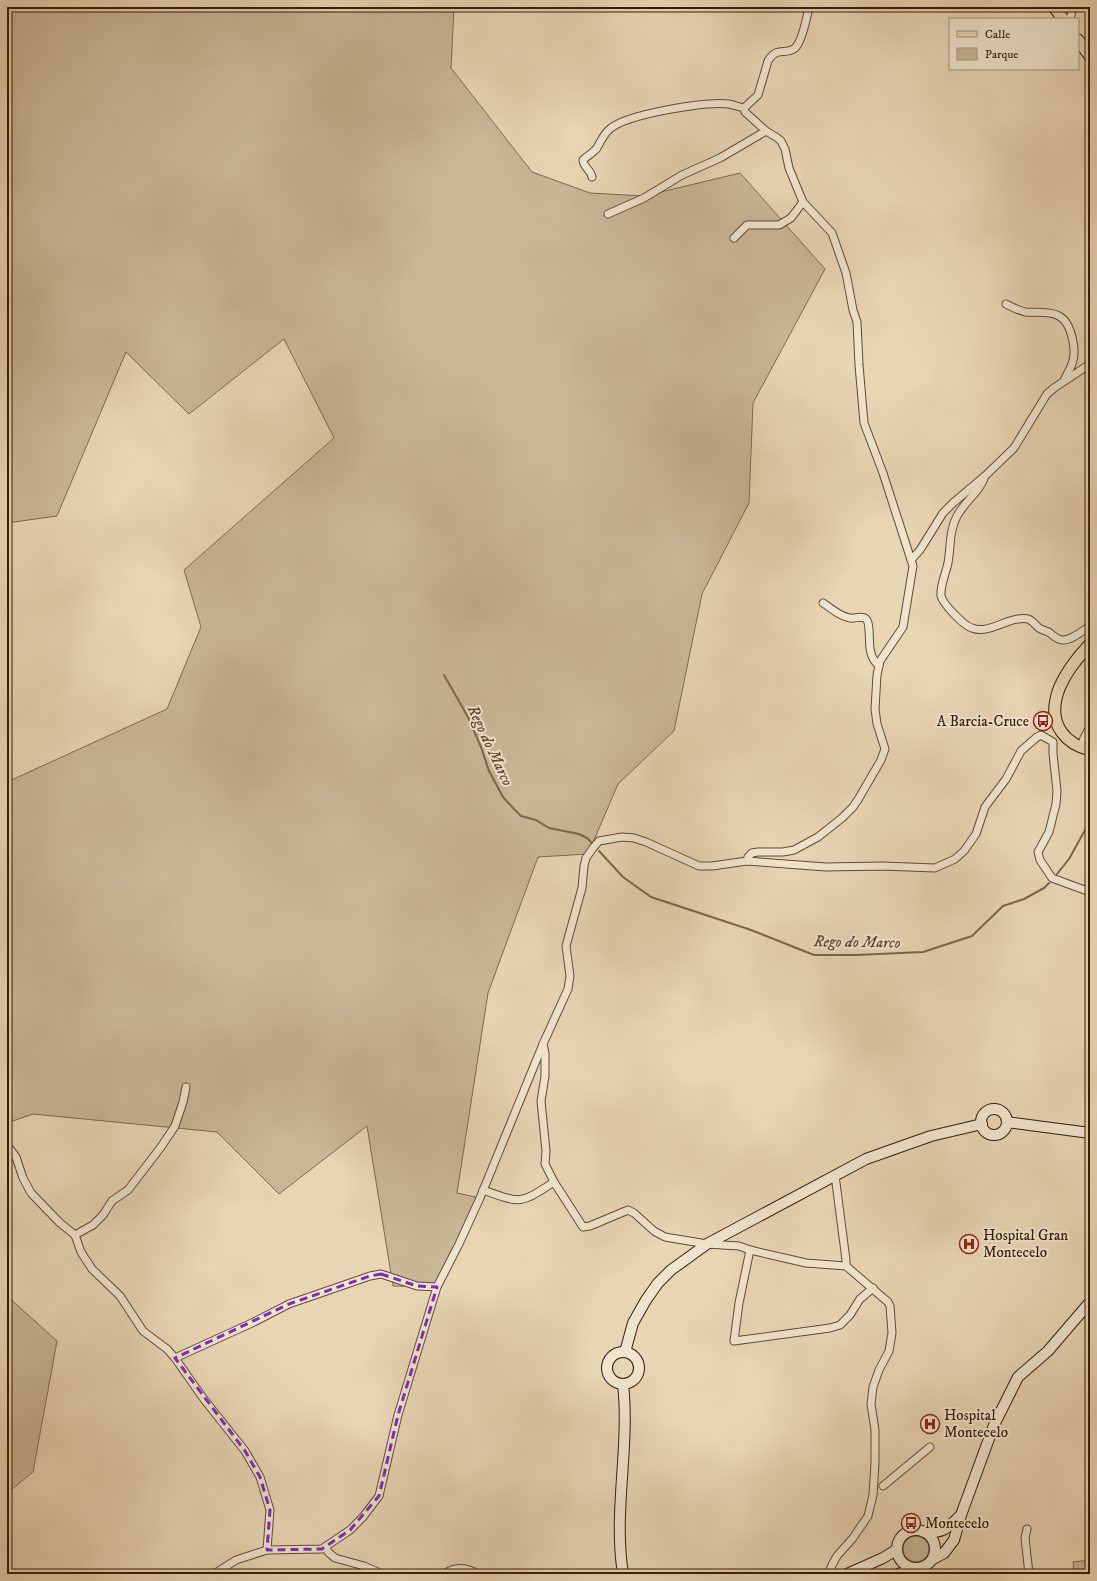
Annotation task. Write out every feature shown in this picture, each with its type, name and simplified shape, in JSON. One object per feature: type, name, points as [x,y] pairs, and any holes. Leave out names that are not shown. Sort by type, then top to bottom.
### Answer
[{"type":"main road","points":[[1054,7],[1062,18]]},
{"type":"main road","points":[[1079,41],[1090,56]]},
{"type":"main road","points":[[1086,749],[1068,740],[1062,734],[1056,717],[1055,708],[1056,699],[1066,677],[1090,644]]},
{"type":"street","points":[[744,108],[758,95],[771,57],[775,53],[792,50],[798,44],[810,7]]},
{"type":"street","points":[[1070,18],[1073,7]]},
{"type":"street","points":[[592,177],[592,173],[584,165],[583,160],[596,149],[605,134],[614,126],[659,111],[676,108],[729,104],[744,108]]},
{"type":"street","points":[[744,108],[745,112],[766,131],[781,141],[786,149],[789,168],[802,202],[832,233],[846,273],[857,322],[858,365],[864,423],[885,479],[913,566],[903,627],[880,661],[877,675],[874,709],[885,749],[881,760],[853,807],[842,818],[805,845],[794,850],[783,852],[758,852],[748,857],[747,861]]},
{"type":"street","points":[[608,214],[644,198],[682,175],[720,158],[766,131]]},
{"type":"street","points":[[734,238],[747,225],[779,225],[790,218],[802,202]]},
{"type":"street","points":[[1006,304],[1023,311],[1059,316],[1065,321],[1074,348],[1072,364],[1064,381]]},
{"type":"street","points":[[911,560],[920,550],[943,513],[1014,448],[1047,394],[1090,364]]},
{"type":"street","points":[[985,476],[983,483],[957,516],[952,527],[948,562],[942,588],[942,596],[946,605],[972,629],[989,629],[1013,620],[1024,618],[1033,620],[1039,627],[1049,632],[1056,638],[1062,640],[1068,639],[1090,626]]},
{"type":"street","points":[[822,603],[849,618],[864,617],[867,620],[870,652],[873,659],[879,666]]},
{"type":"street","points":[[1086,749],[1084,738],[1090,727]]},
{"type":"street","points":[[214,1574],[236,1560],[267,1550],[322,1549],[350,1530],[363,1517],[379,1496],[398,1415],[437,1287],[484,1190],[543,1044],[568,989],[570,976],[566,946],[582,888],[586,858],[593,848],[600,842],[622,837],[634,838],[673,853],[699,866],[712,866],[747,861],[826,867],[882,866],[935,868],[945,864],[964,851],[976,834],[985,807],[1006,779],[1021,751],[1037,736],[1041,736],[1053,742],[1057,791],[1056,804],[1051,826],[1047,837],[1038,852],[1040,860],[1052,878],[1090,892]]},
{"type":"street","points":[[543,1044],[545,1054],[541,1100],[546,1151],[545,1164],[554,1182],[580,1224],[583,1226],[590,1226],[628,1210],[634,1213],[654,1231],[665,1236],[707,1244],[739,1246],[806,1263],[846,1266],[884,1297],[890,1306],[892,1333],[888,1352],[879,1370],[873,1388],[871,1404],[875,1430],[875,1452],[872,1495],[868,1516],[863,1525],[837,1556],[829,1574]]},
{"type":"street","points":[[75,1235],[93,1225],[103,1216],[112,1201],[128,1190],[162,1147],[175,1126],[186,1087]]},
{"type":"street","points":[[993,1109],[1001,1111],[1005,1114],[1007,1122],[1005,1130],[998,1135],[989,1134],[986,1132],[982,1124],[983,1116],[986,1112],[993,1109]]},
{"type":"street","points":[[1007,1122],[1090,1133]]},
{"type":"street","points":[[625,1352],[633,1323],[646,1300],[658,1284],[671,1270],[707,1244],[866,1159],[931,1136],[982,1124]]},
{"type":"street","points":[[7,1145],[16,1157],[23,1178],[31,1193],[60,1223],[75,1235],[81,1252],[92,1269],[120,1296],[143,1331],[175,1358],[203,1398],[245,1451],[260,1477],[270,1510],[267,1550]]},
{"type":"street","points":[[836,1175],[846,1266]]},
{"type":"street","points":[[484,1190],[514,1201],[528,1199],[554,1182]]},
{"type":"street","points":[[750,1250],[739,1303],[734,1341],[830,1328],[840,1325],[850,1315],[860,1299],[873,1288]]},
{"type":"street","points":[[175,1358],[254,1322],[289,1304],[370,1276],[381,1274],[418,1286],[437,1287]]},
{"type":"street","points":[[898,1574],[925,1567],[933,1558],[944,1553],[954,1540],[961,1515],[994,1424],[1014,1383],[1018,1377],[1054,1345],[1090,1302]]},
{"type":"street","points":[[620,1352],[625,1352],[635,1357],[640,1367],[637,1377],[633,1381],[623,1384],[613,1381],[607,1372],[607,1367],[611,1358],[620,1352]]},
{"type":"street","points":[[623,1384],[625,1407],[621,1526],[621,1563],[623,1574]]},
{"type":"street","points":[[883,1486],[930,1446]]},
{"type":"street","points":[[914,1569],[901,1563],[898,1557],[896,1550],[900,1538],[905,1533],[917,1530],[938,1533],[947,1528],[961,1515]]},
{"type":"street","points":[[1027,1529],[1025,1538],[1029,1574]]},
{"type":"street","points":[[924,1532],[929,1535],[935,1546],[933,1558]]},
{"type":"street","points":[[326,1546],[328,1552],[335,1558],[364,1566],[382,1574]]},
{"type":"street","points":[[847,1574],[883,1558],[896,1550]]},
{"type":"street","points":[[445,1574],[456,1568],[469,1569],[478,1574]]},
{"type":"highlighted area","points":[[381,1274],[417,1286],[437,1287],[398,1415],[379,1496],[350,1530],[322,1549],[267,1550],[270,1510],[260,1477],[245,1451],[175,1358],[289,1304],[370,1276]]},
{"type":"green space","points":[[7,7],[454,7],[451,68],[532,172],[590,193],[644,196],[740,173],[825,269],[753,403],[749,503],[702,594],[674,731],[618,784],[588,854],[538,857],[488,993],[457,1193],[480,1198],[437,1287],[393,1286],[367,1126],[279,1194],[217,1132],[33,1114],[7,1123],[7,782],[167,709],[201,627],[184,570],[334,438],[284,339],[189,414],[126,352],[57,516],[7,523]]},
{"type":"green space","points":[[7,1296],[57,1341],[33,1472],[7,1493]]},
{"type":"green space","points":[[916,1536],[925,1540],[929,1549],[925,1558],[916,1562],[907,1558],[903,1549],[907,1540]]},
{"type":"green space","points":[[1090,1560],[1090,1574],[1074,1574],[1073,1562]]},
{"type":"waterway","name":"Rego do Marco","points":[[444,675],[468,717],[481,747],[489,771],[503,797],[521,816],[536,820],[549,828],[579,834],[591,842]]},
{"type":"waterway","name":"Rego do Marco","points":[[1057,874],[1069,859],[1090,821]]},
{"type":"waterway","name":"Rego do Marco","points":[[599,851],[623,877],[651,897],[751,930],[814,955],[923,952],[972,936],[1003,906],[1024,899],[1044,888],[1049,883]]},
{"type":"place","name":"A Barcia-Cruce","points":[[1043,721]]},
{"type":"place","name":"Hospital Gran Montecelo","points":[[969,1244]]},
{"type":"place","name":"Hospital Montecelo","points":[[930,1424]]},
{"type":"place","name":"Montecelo","points":[[911,1523]]}]
